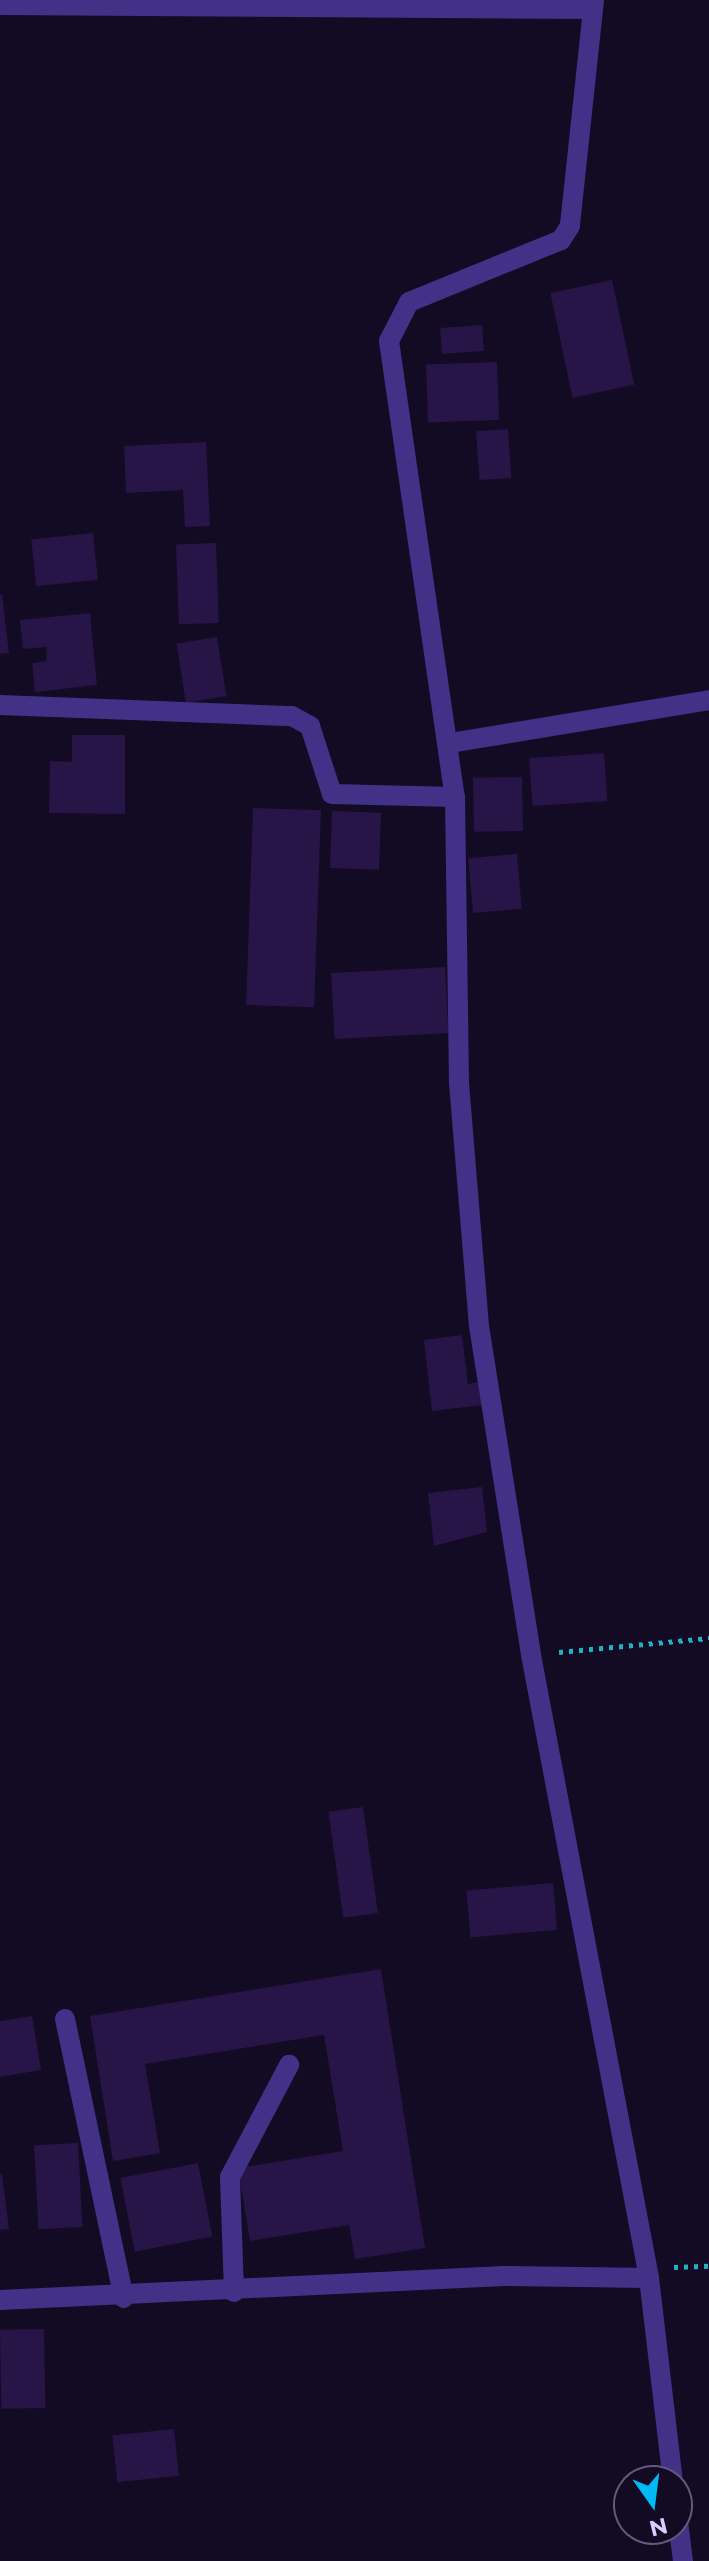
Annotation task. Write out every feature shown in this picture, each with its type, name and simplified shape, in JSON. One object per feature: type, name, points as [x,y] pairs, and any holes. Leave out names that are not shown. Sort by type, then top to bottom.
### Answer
[{"type":"street","points":[[0,5],[593,5],[570,226],[561,240],[409,302],[389,341],[450,743],[455,797],[466,1215],[531,1655],[649,2278],[671,2465]]},
{"type":"street","points":[[450,743],[709,700]]},
{"type":"street","points":[[0,705],[292,716],[310,726],[332,794],[455,797]]},
{"type":"street","points":[[65,2019],[124,2298]]},
{"type":"street","points":[[234,2292],[230,2177],[289,2065]]},
{"type":"street","points":[[0,2300],[124,2298],[504,2276],[649,2278]]},
{"type":"path","points":[[531,1655],[709,1638]]},
{"type":"building","points":[[612,280],[634,385],[573,398],[550,293]]},
{"type":"building","points":[[482,325],[484,351],[442,354],[440,328]]},
{"type":"building","points":[[497,362],[499,420],[428,422],[426,364]]},
{"type":"building","points":[[508,429],[511,478],[479,480],[476,431]]},
{"type":"building","points":[[206,442],[210,526],[185,527],[183,490],[126,493],[124,446]]},
{"type":"building","points":[[93,533],[98,580],[36,586],[31,539]]},
{"type":"building","points":[[216,543],[219,623],[179,624],[176,544]]},
{"type":"building","points":[[0,595],[9,653],[0,654]]},
{"type":"building","points":[[90,613],[97,685],[35,692],[32,663],[47,661],[46,647],[23,649],[20,620]]},
{"type":"building","points":[[217,637],[226,696],[186,703],[177,643]]},
{"type":"building","points":[[72,735],[125,735],[125,814],[49,813],[50,761],[72,762]]},
{"type":"building","points":[[604,753],[607,801],[533,806],[529,758]]},
{"type":"building","points":[[522,777],[523,831],[474,832],[473,778]]},
{"type":"building","points":[[253,808],[321,810],[314,1007],[246,1005]]},
{"type":"building","points":[[332,811],[381,813],[379,870],[330,868]]},
{"type":"building","points":[[517,854],[522,909],[473,913],[468,858]]},
{"type":"building","points":[[445,967],[448,1033],[335,1039],[331,973]]},
{"type":"building","points":[[462,1335],[468,1384],[479,1382],[482,1405],[432,1411],[424,1340]]},
{"type":"building","points":[[482,1487],[487,1532],[434,1546],[428,1493]]},
{"type":"building","points":[[363,1807],[378,1913],[343,1918],[328,1812]]},
{"type":"building","points":[[553,1883],[557,1930],[470,1937],[466,1891]]},
{"type":"building","points":[[381,1969],[425,2248],[355,2259],[349,2225],[250,2241],[238,2168],[343,2151],[324,2035],[145,2064],[160,2153],[113,2161],[90,2016]]},
{"type":"building","points":[[32,2016],[41,2070],[0,2077],[0,2021]]},
{"type":"building","points":[[78,2143],[82,2227],[38,2229],[34,2145]]},
{"type":"building","points":[[198,2163],[212,2237],[135,2252],[120,2178]]},
{"type":"building","points":[[0,2175],[9,2229],[0,2230]]},
{"type":"building","points":[[44,2329],[45,2408],[1,2409],[0,2330]]},
{"type":"building","points":[[174,2429],[179,2476],[117,2482],[112,2435]]}]
